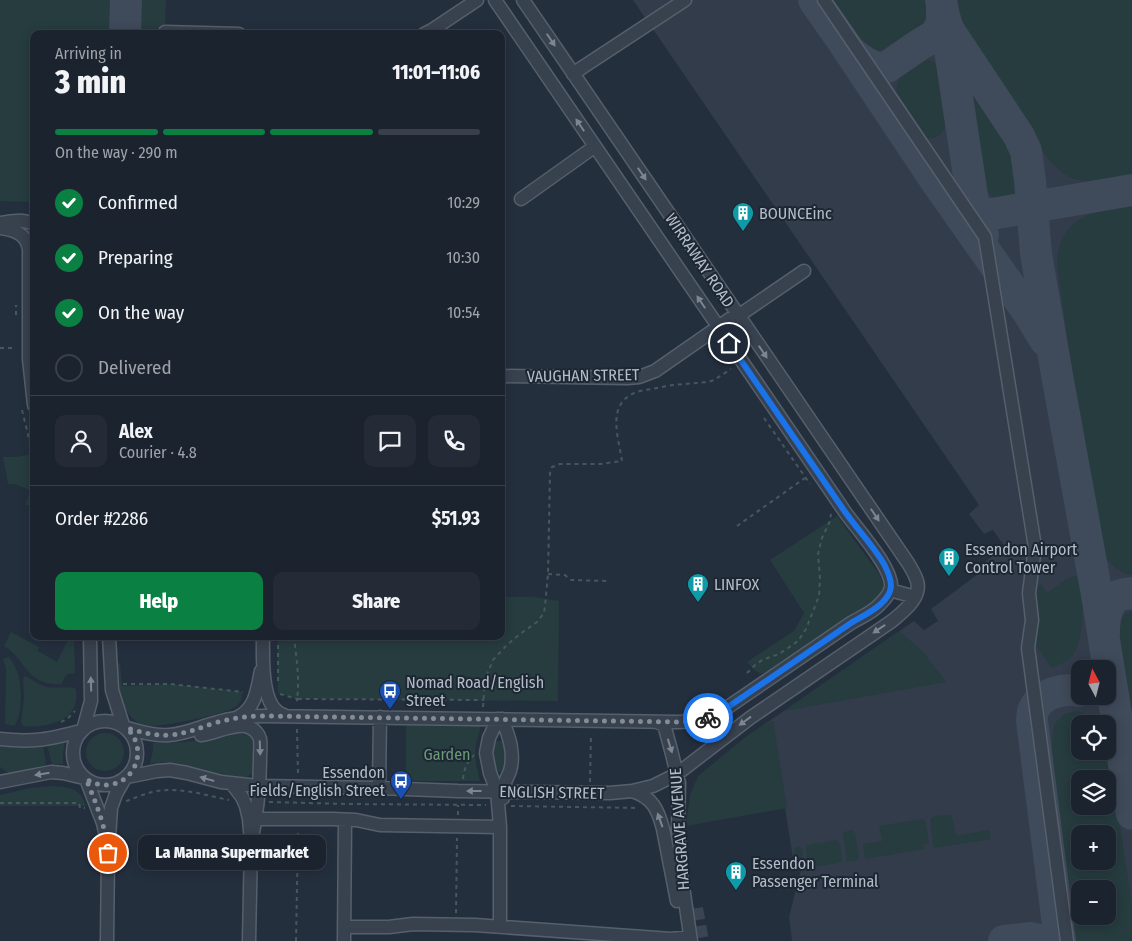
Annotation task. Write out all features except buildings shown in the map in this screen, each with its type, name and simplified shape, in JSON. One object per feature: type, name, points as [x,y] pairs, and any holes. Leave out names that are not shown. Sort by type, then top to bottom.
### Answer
[{"type":"street","points":[[432,30],[477,0]]},
{"type":"street","name":"WIRRAWAY ROAD","points":[[495,0],[718,328],[883,564],[891,583],[890,590]]},
{"type":"street","name":"WIRRAWAY ROAD","points":[[523,0],[915,575],[918,585],[915,597]]},
{"type":"street","points":[[574,74],[685,0]]},
{"type":"street","points":[[824,0],[985,237],[1035,547],[1029,593],[1032,620],[1028,648],[1067,941]]},
{"type":"street","points":[[521,199],[594,146]]},
{"type":"street","points":[[0,223],[30,222]]},
{"type":"street","points":[[0,228],[20,233],[25,238],[29,249],[30,288]]},
{"type":"street","name":"VAUGHAN STREET","points":[[505,376],[627,378],[651,373],[804,271]]},
{"type":"street","points":[[845,512],[864,500]]},
{"type":"street","points":[[238,717],[380,717],[656,722],[687,722],[706,719],[728,707],[851,623],[872,611],[881,604],[890,590],[915,597]]},
{"type":"street","name":"ENGLISH STREET","points":[[126,778],[170,770],[232,784],[260,786],[499,791],[632,791],[653,786],[677,774],[769,704],[892,620],[905,610],[915,597]]},
{"type":"street","points":[[90,640],[92,697],[82,730],[74,742],[73,755],[76,768],[85,778],[95,784],[115,784],[126,778]]},
{"type":"street","points":[[107,941],[108,853],[111,808],[116,794],[134,769],[138,755],[136,740],[125,727],[114,695],[109,640]]},
{"type":"street","points":[[174,735],[245,714],[261,691],[263,640]]},
{"type":"street","points":[[757,687],[769,704]]},
{"type":"street","points":[[261,691],[273,709],[278,713],[290,716]]},
{"type":"street","points":[[379,788],[380,717]]},
{"type":"street","points":[[499,791],[510,771],[512,754],[510,740],[500,719]]},
{"type":"street","points":[[500,719],[489,738],[486,753],[490,773],[499,791],[500,926]]},
{"type":"street","points":[[0,739],[39,741],[82,730],[91,723],[102,720],[113,721],[125,727],[149,734],[193,736],[242,726],[253,729],[258,734],[260,740],[260,786],[258,803],[252,819],[249,941]]},
{"type":"street","name":"HARGRAVE AVENUE","points":[[656,722],[662,724],[665,728],[677,774],[679,788],[678,821],[681,901],[687,939]]},
{"type":"street","points":[[3,779],[50,772],[85,778]]},
{"type":"street","points":[[85,778],[105,830],[108,853]]},
{"type":"street","points":[[232,784],[245,802],[252,819]]},
{"type":"street","points":[[632,791],[650,801],[658,813],[681,901],[697,908]]},
{"type":"street","points":[[258,803],[264,812],[281,819]]},
{"type":"street","points":[[252,819],[356,820],[380,825],[500,826]]},
{"type":"street","points":[[344,941],[345,820]]},
{"type":"street","points":[[344,928],[389,927],[413,924],[500,926],[687,939]]},
{"type":"path","points":[[0,348],[16,348]]},
{"type":"path","points":[[709,351],[719,351],[723,357]]},
{"type":"path","points":[[111,677],[123,678],[123,684],[170,684],[242,692],[275,692],[297,700],[484,700],[485,679],[493,660],[507,645],[537,622],[544,613],[547,598],[550,474],[552,467],[560,464],[600,464],[622,461],[616,419],[620,407],[625,400],[635,392],[714,380],[731,369],[727,363]]},
{"type":"path","points":[[763,416],[810,485]]},
{"type":"path","points":[[737,526],[805,478]]},
{"type":"path","points":[[748,673],[762,660],[779,654],[798,641],[806,629],[819,596],[818,554],[822,538],[831,518],[830,512]]},
{"type":"path","points":[[548,574],[565,575],[571,580],[608,581]]},
{"type":"path","points":[[278,640],[278,684]]},
{"type":"path","points":[[294,640],[298,689],[297,700],[290,716],[298,787]]},
{"type":"path","points":[[56,725],[68,718],[76,708]]},
{"type":"path","points":[[590,792],[591,721]]},
{"type":"path","points":[[111,808],[153,792],[170,790],[184,790],[236,802],[245,802]]},
{"type":"path","points":[[258,803],[299,802],[639,808],[650,801]]},
{"type":"path","points":[[296,941],[299,802]]},
{"type":"path","points":[[0,803],[79,803],[80,808],[97,808]]},
{"type":"path","points":[[456,925],[458,805]]},
{"type":"shaded area","points":[[633,0],[1132,0],[1132,941],[792,941],[789,917],[801,870],[795,871],[785,808],[754,813],[743,739],[914,621],[924,630],[938,621],[931,609],[978,574],[975,569],[1005,547],[993,530],[984,534],[969,514],[979,505]]},
{"type":"green space","points":[[0,0],[112,0],[111,30],[30,30],[30,202],[0,201]]},
{"type":"green space","points":[[139,0],[166,0],[165,25],[152,30],[139,30]]},
{"type":"green space","points":[[829,0],[928,0],[928,15],[921,26],[890,48],[880,51],[869,50],[862,46]]},
{"type":"green space","points":[[954,0],[1132,0],[1132,174],[1108,180],[1087,181],[1072,178],[1060,170],[1047,157],[962,29],[956,17]]},
{"type":"green space","points":[[925,60],[932,61],[938,70],[945,117],[943,132],[932,138],[924,137],[920,134],[897,99],[897,85],[902,74],[912,65]]},
{"type":"green space","points":[[970,89],[1009,147],[1018,195],[999,198],[991,196],[984,188]]},
{"type":"green space","points":[[1132,205],[1132,575],[1119,570],[1103,555],[1079,422],[1057,264],[1059,248],[1071,226],[1092,214]]},
{"type":"green space","points":[[30,455],[30,491],[15,484],[8,484],[3,457]]},
{"type":"green space","points":[[30,493],[30,505],[25,505]]},
{"type":"green space","points":[[837,516],[879,574],[884,587],[883,592],[877,599],[767,674],[758,672],[747,662],[794,631],[804,613],[770,560]]},
{"type":"green space","points":[[1075,576],[1080,581],[1083,596],[1078,645],[1068,659],[1051,668],[1036,644],[1033,590],[1041,584],[1047,593],[1068,578]]},
{"type":"green space","points":[[505,597],[534,597],[559,601],[558,701],[297,699],[278,693],[278,640],[505,640]]},
{"type":"green space","points":[[1132,611],[1132,766],[1113,648],[1116,627],[1125,614]]},
{"type":"green space","points":[[899,631],[923,652],[946,682],[784,711]]},
{"type":"green space","points":[[11,632],[39,647],[38,651],[57,662],[68,640],[74,640],[75,673],[68,674],[62,684],[50,684],[41,681],[34,677],[11,651],[4,646]]},
{"type":"green space","points":[[9,657],[19,676],[21,691],[19,715],[14,726],[5,724],[6,668],[3,659]]},
{"type":"green space","points":[[120,663],[122,686],[170,684],[242,692],[241,699],[237,706],[232,709],[210,716],[169,724],[145,725],[136,721],[130,715],[122,702],[117,672],[117,664]]},
{"type":"green space","points":[[25,676],[47,687],[70,687],[76,689],[76,703],[66,717],[60,721],[45,725],[23,726],[21,722],[24,698],[23,679]]},
{"type":"green space","points":[[1075,711],[1083,713],[1085,715],[1071,715],[1071,760],[1108,760],[1112,770],[1071,770],[1071,815],[1116,815],[1116,797],[1132,906],[1132,941],[1075,941],[1073,925],[1116,925],[1116,880],[1071,880],[1071,909],[1051,765],[1055,723],[1064,714]]},
{"type":"green space","points":[[773,721],[787,808],[686,826],[690,795],[698,776],[743,739]]},
{"type":"green space","name":"Garden","points":[[406,725],[480,725],[475,754],[480,781],[406,781]]},
{"type":"green space","points":[[233,731],[248,732],[254,739],[254,771],[249,776],[240,778],[218,775],[177,763],[150,764],[153,743],[199,740]]},
{"type":"green space","points":[[105,733],[119,738],[124,752],[119,766],[105,771],[91,766],[86,752],[91,738]]},
{"type":"green space","points":[[492,741],[506,741],[508,752],[505,772],[493,772],[491,763]]},
{"type":"green space","points":[[65,742],[63,764],[52,764],[49,746]]},
{"type":"green space","points":[[0,746],[43,747],[45,765],[10,774],[0,767]]},
{"type":"green space","points":[[64,787],[78,792],[86,806],[0,806],[0,795],[30,788]]},
{"type":"green space","points":[[951,815],[956,836],[989,830],[991,839],[934,848],[930,819],[934,816]]},
{"type":"green space","points":[[923,819],[929,843],[923,844],[924,849],[865,859],[863,844],[882,841],[879,826]]},
{"type":"green space","points":[[852,830],[855,833],[859,860],[847,862],[843,834]]},
{"type":"green space","points":[[837,840],[840,843],[842,862],[809,868],[807,845]]},
{"type":"green space","points":[[797,846],[802,849],[805,868],[797,869],[794,849]]},
{"type":"taxiway","points":[[125,30],[126,0]]},
{"type":"taxiway","points":[[814,0],[849,50],[864,62],[882,69],[937,33],[942,20],[942,7]]},
{"type":"taxiway","points":[[941,0],[948,29],[1019,136],[1026,151],[1036,254],[1097,595],[1132,814]]},
{"type":"taxiway","points":[[948,37],[971,189],[977,222],[983,235]]},
{"type":"taxiway","points":[[844,43],[938,184],[1028,312],[1045,340]]},
{"type":"taxiway","points":[[956,203],[971,212],[986,215],[1132,190]]},
{"type":"taxiway","points":[[1104,633],[1104,623],[1110,604],[1119,595],[1132,593]]},
{"type":"taxiway","points":[[1060,941],[1032,716],[1037,704],[1047,695],[1071,690]]},
{"type":"taxiway","points":[[1004,941],[1031,938],[1042,941]]},
{"type":"tunnel","points":[[697,908],[703,941]]},
{"type":"way so far","points":[[108,853],[107,837],[103,823],[86,779],[95,784],[110,785],[124,780],[131,773],[137,760],[138,750],[136,740],[127,728],[149,734],[174,735],[216,722],[248,716],[678,722],[708,718]]},
{"type":"place","name":"BOUNCEinc","points":[[743,232]]},
{"type":"place","name":"Essendon Airport Control Tower","points":[[949,577]]},
{"type":"place","name":"LINFOX","points":[[698,603]]},
{"type":"place","name":"Nomad Road/English Street","points":[[390,710]]},
{"type":"place","name":"Essendon Fields/English Street","points":[[401,800]]},
{"type":"place","name":"La Manna Supermarket","points":[[108,853]]},
{"type":"place","name":"Essendon Passenger Terminal","points":[[736,891]]},
{"type":"route","points":[[708,718],[728,707],[851,623],[872,611],[881,604],[891,585],[882,561],[851,521],[729,343]]}]
